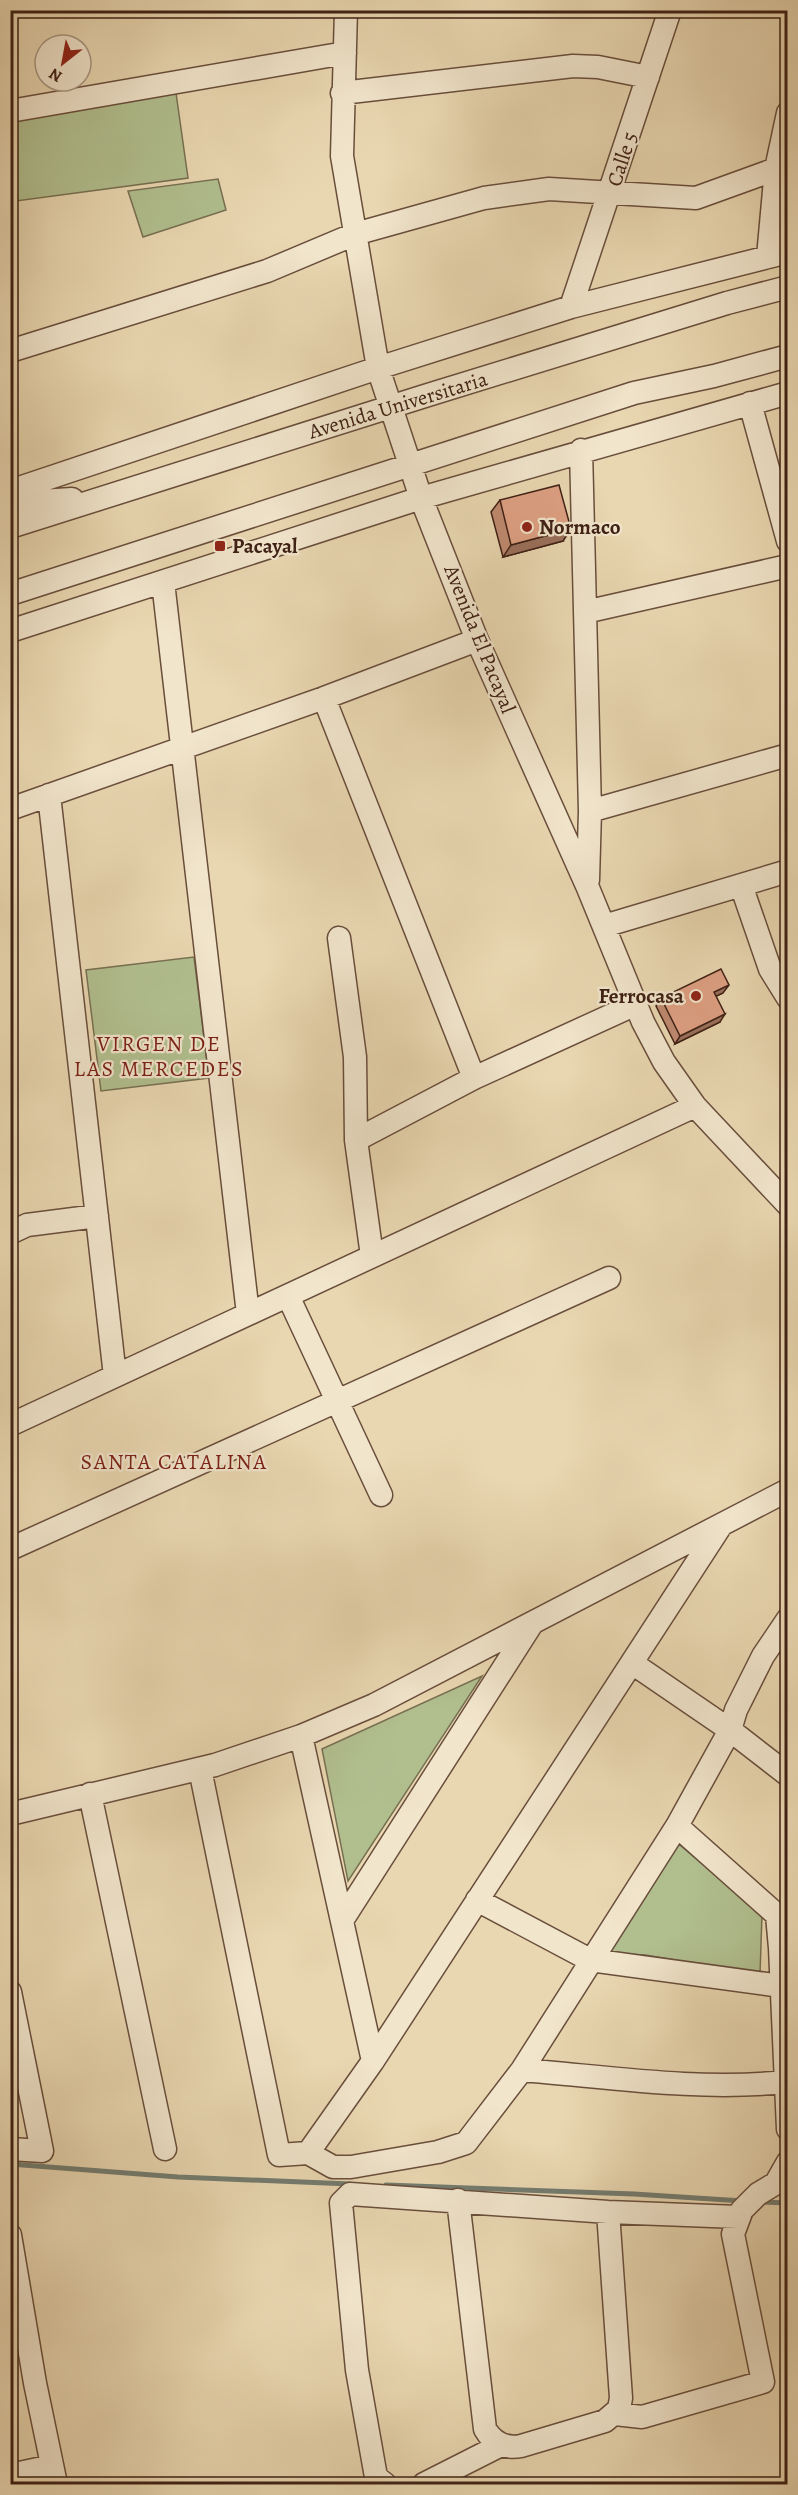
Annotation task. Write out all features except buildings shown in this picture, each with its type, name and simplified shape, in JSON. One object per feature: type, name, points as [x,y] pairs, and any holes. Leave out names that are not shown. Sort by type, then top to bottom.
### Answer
[{"type":"street","name":"Avenida El Pacayal","points":[[346,10],[342,156],[378,368],[421,498],[477,640],[588,888],[636,1004],[664,1062],[695,1106],[788,1205]]},
{"type":"street","name":"Calle 5","points":[[571,307],[670,10]]},
{"type":"street","points":[[10,111],[345,53]]},
{"type":"street","points":[[342,93],[573,66],[598,67],[648,77]]},
{"type":"street","points":[[10,491],[378,368],[571,307],[778,254],[776,169],[788,113]]},
{"type":"street","points":[[10,351],[267,271],[355,234],[495,196],[549,189],[696,198],[776,169]]},
{"type":"street","name":"Avenida Universitaria","points":[[10,527],[391,406],[788,287]]},
{"type":"street","points":[[10,594],[634,393],[783,359]]},
{"type":"street","points":[[10,631],[421,498],[581,450],[788,393]]},
{"type":"street","points":[[750,403],[788,541]]},
{"type":"street","points":[[581,450],[590,811],[588,888]]},
{"type":"street","points":[[10,503],[106,497]]},
{"type":"street","points":[[585,612],[788,566]]},
{"type":"street","points":[[163,582],[248,1314]]},
{"type":"street","points":[[10,809],[324,698],[477,640]]},
{"type":"street","points":[[324,698],[474,1078]]},
{"type":"street","points":[[590,811],[788,755]]},
{"type":"street","points":[[49,795],[115,1377]]},
{"type":"street","points":[[604,926],[788,871]]},
{"type":"street","points":[[741,885],[770,969],[788,998]]},
{"type":"street","points":[[339,938],[355,1056],[356,1140],[372,1256]]},
{"type":"street","points":[[356,1140],[474,1078],[636,1004]]},
{"type":"street","points":[[10,1425],[695,1106]]},
{"type":"street","points":[[10,1233],[27,1226],[97,1216]]},
{"type":"street","points":[[10,1549],[609,1278]]},
{"type":"street","points":[[288,1296],[381,1494]]},
{"type":"street","points":[[10,1814],[200,1768],[301,1736],[374,1704],[788,1490]]},
{"type":"street","points":[[308,2153],[373,2061],[720,1527]]},
{"type":"street","points":[[200,1768],[279,2155],[308,2153],[333,2167],[351,2167],[438,2152],[466,2143],[522,2070],[677,1826],[730,1730],[736,1710],[763,1656],[788,1618]]},
{"type":"street","points":[[343,1919],[532,1624]]},
{"type":"street","points":[[632,1663],[730,1730],[788,1775]]},
{"type":"street","points":[[301,1736],[373,2061]]},
{"type":"street","points":[[90,1794],[165,2148]]},
{"type":"street","points":[[677,1826],[777,1915],[784,1946],[788,2129]]},
{"type":"street","points":[[477,1900],[590,1960],[786,1987]]},
{"type":"street","points":[[10,1992],[42,2151],[10,2149]]},
{"type":"street","points":[[522,2070],[696,2085],[745,2086],[786,2082]]},
{"type":"street","points":[[615,2414],[642,2417],[763,2382],[733,2234],[738,2217],[749,2201],[776,2183],[788,2162]]},
{"type":"street","points":[[333,2167],[341,2203],[357,2370],[376,2477],[385,2484]]},
{"type":"street","points":[[341,2203],[350,2194],[608,2212],[738,2217]]},
{"type":"street","points":[[458,2200],[485,2429],[501,2445]]},
{"type":"street","points":[[424,2484],[501,2445],[521,2446],[606,2421],[615,2414],[621,2398],[608,2212]]},
{"type":"street","points":[[10,2235],[35,2382],[54,2475],[10,2475]]},
{"type":"green space","points":[[176,93],[188,178],[16,201],[11,186],[10,117]]},
{"type":"green space","points":[[218,179],[226,210],[143,237],[128,191]]},
{"type":"green space","points":[[194,957],[209,1078],[101,1091],[86,970]]},
{"type":"green space","points":[[482,1676],[348,1881],[322,1749]]},
{"type":"green space","points":[[675,1841],[762,1914],[760,1974],[645,1955],[604,1953]]},
{"type":"waterway","points":[[10,2164],[178,2177],[350,2184]]},
{"type":"waterway","points":[[386,2185],[634,2194],[743,2201]]},
{"type":"waterway","points":[[761,2202],[788,2203]]},
{"type":"place","name":"Normaco","points":[[527,527]]},
{"type":"place","name":"Pacayal","points":[[220,546]]},
{"type":"place","name":"Ferrocasa","points":[[696,996]]},
{"type":"district","name":"VIRGEN DE LAS MERCEDES","points":[[159,1056]]},
{"type":"district","name":"SANTA CATALINA","points":[[174,1462]]}]
